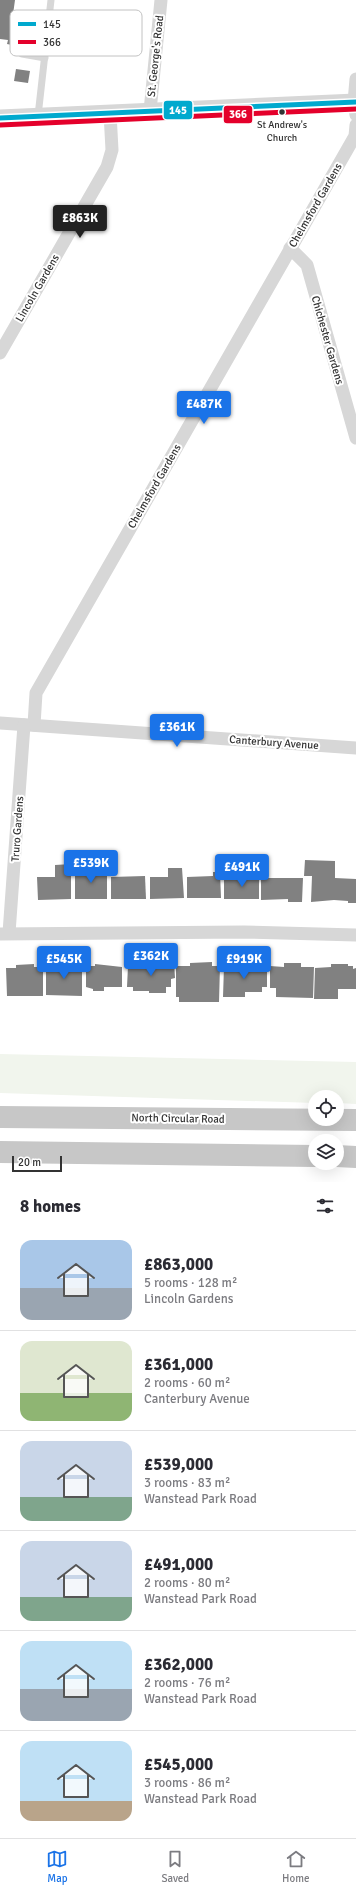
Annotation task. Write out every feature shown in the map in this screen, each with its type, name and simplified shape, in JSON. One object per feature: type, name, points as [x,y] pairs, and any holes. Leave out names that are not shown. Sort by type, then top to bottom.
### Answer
[{"type":"highway","name":"North Circular Road","points":[[0,1117],[356,1120]]},
{"type":"highway","points":[[0,1152],[308,1156]]},
{"type":"highway","points":[[344,1156],[356,1157]]},
{"type":"street","name":"St. George's Road","points":[[150,111],[161,0]]},
{"type":"street","points":[[0,118],[150,111],[355,106],[356,79]]},
{"type":"street","name":"Lincoln Gardens","points":[[0,353],[107,167],[112,150],[110,113]]},
{"type":"street","name":"Chelmsford Gardens","points":[[29,725],[36,693],[356,132]]},
{"type":"street","name":"Chichester Gardens","points":[[290,248],[307,265],[356,438]]},
{"type":"street","name":"Canterbury Avenue","points":[[0,723],[356,748]]},
{"type":"street","name":"Truro Gardens","points":[[4,934],[29,725]]},
{"type":"street","points":[[4,934],[244,932],[356,935]]},
{"type":"lane","points":[[50,10],[51,0]]},
{"type":"lane","points":[[34,56],[45,58],[38,116]]},
{"type":"shaded area","points":[[0,1054],[356,1062],[356,1104],[344,1103],[344,1090],[308,1090],[308,1103],[0,1093]]},
{"type":"building","points":[[0,0],[15,0],[14,10],[10,10],[10,45],[7,44],[8,40],[0,39]]},
{"type":"building","points":[[16,69],[30,71],[28,83],[14,81]]},
{"type":"building","points":[[305,860],[335,861],[335,878],[356,879],[356,903],[334,900],[311,902],[312,876],[304,876]]},
{"type":"building","points":[[71,864],[71,899],[38,900],[37,877],[55,877],[55,865]]},
{"type":"building","points":[[168,868],[182,868],[184,898],[150,899],[150,877],[168,877]]},
{"type":"building","points":[[75,869],[107,869],[107,899],[75,899]]},
{"type":"building","points":[[213,872],[220,872],[221,898],[187,898],[187,877],[213,876]]},
{"type":"building","points":[[145,876],[146,899],[111,899],[111,877]]},
{"type":"building","points":[[224,877],[259,877],[259,899],[224,899]]},
{"type":"building","points":[[261,878],[303,878],[302,902],[288,902],[288,899],[261,900]]},
{"type":"building","points":[[141,962],[174,962],[175,978],[171,979],[171,987],[166,987],[166,993],[133,991],[133,987],[127,987],[128,966],[141,966]]},
{"type":"building","points":[[212,962],[212,966],[220,966],[219,1002],[179,1002],[179,997],[176,997],[176,966],[190,966],[190,963]]},
{"type":"building","points":[[237,962],[254,963],[254,966],[267,967],[267,987],[262,987],[262,992],[245,992],[245,997],[223,997],[224,966],[237,966]]},
{"type":"building","points":[[284,963],[301,963],[301,967],[314,967],[313,998],[276,997],[276,988],[270,988],[270,966],[284,967]]},
{"type":"building","points":[[34,964],[34,967],[43,967],[43,996],[7,996],[6,968],[16,968],[16,965]]},
{"type":"building","points":[[55,964],[74,964],[74,967],[82,967],[82,996],[46,995],[46,967],[55,967]]},
{"type":"building","points":[[95,964],[122,967],[122,987],[104,987],[104,991],[93,991],[93,989],[86,987],[86,966],[95,966]]},
{"type":"building","points":[[331,964],[348,964],[348,966],[353,966],[353,969],[356,968],[356,989],[338,989],[338,999],[314,999],[315,968],[331,967]]},
{"type":"transit line","name":"145","points":[[0,118],[356,102]]},
{"type":"transit line","name":"366","points":[[0,125],[356,109]]},
{"type":"place","name":"St Andrew's Church","points":[[282,112]]}]
